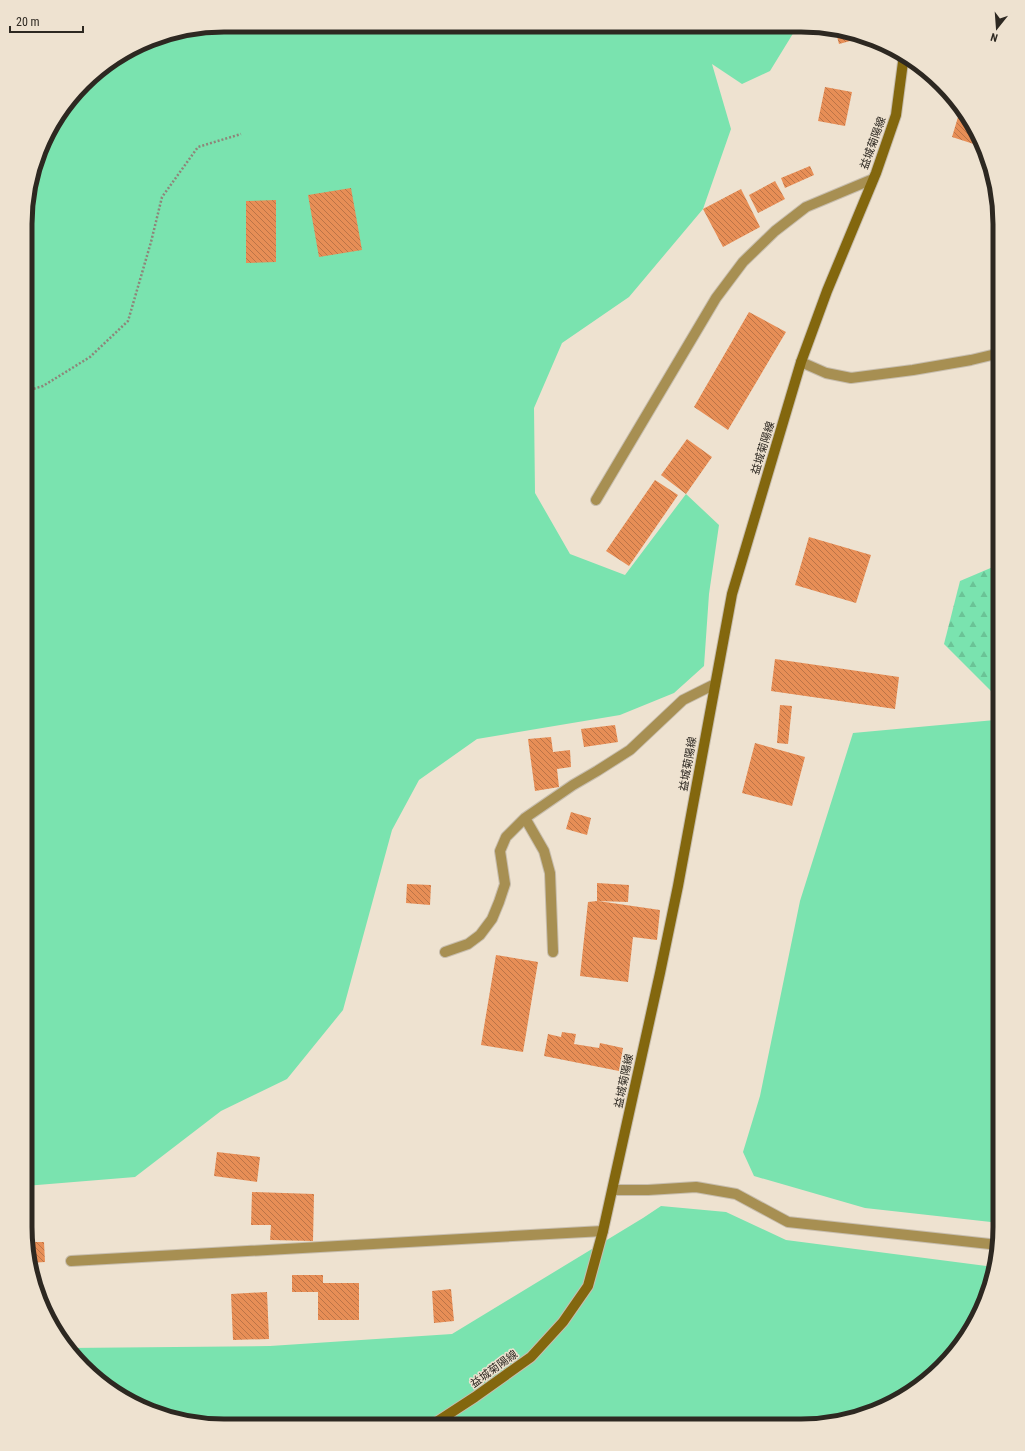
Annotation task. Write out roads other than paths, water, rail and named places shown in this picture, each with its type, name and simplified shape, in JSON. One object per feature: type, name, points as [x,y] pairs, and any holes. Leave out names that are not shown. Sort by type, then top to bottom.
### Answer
[{"type":"main road","name":"益城菊陽線","points":[[441,1419],[531,1357],[563,1322],[588,1286],[613,1190],[673,908],[732,594],[801,362],[827,291],[873,179],[896,116],[903,61]]},
{"type":"street","points":[[596,500],[716,298],[743,262],[775,231],[806,207],[873,179]]},
{"type":"street","points":[[801,362],[826,374],[851,378],[913,370],[993,355]]},
{"type":"street","points":[[445,952],[468,944],[480,935],[492,919],[505,884],[500,851],[506,836],[525,818],[573,785],[630,750],[683,700],[715,684]]},
{"type":"street","points":[[525,818],[544,851],[550,873],[553,952]]},
{"type":"street","points":[[613,1190],[648,1190],[696,1187],[736,1194],[788,1222],[992,1244]]},
{"type":"street","points":[[70,1262],[603,1232]]}]
